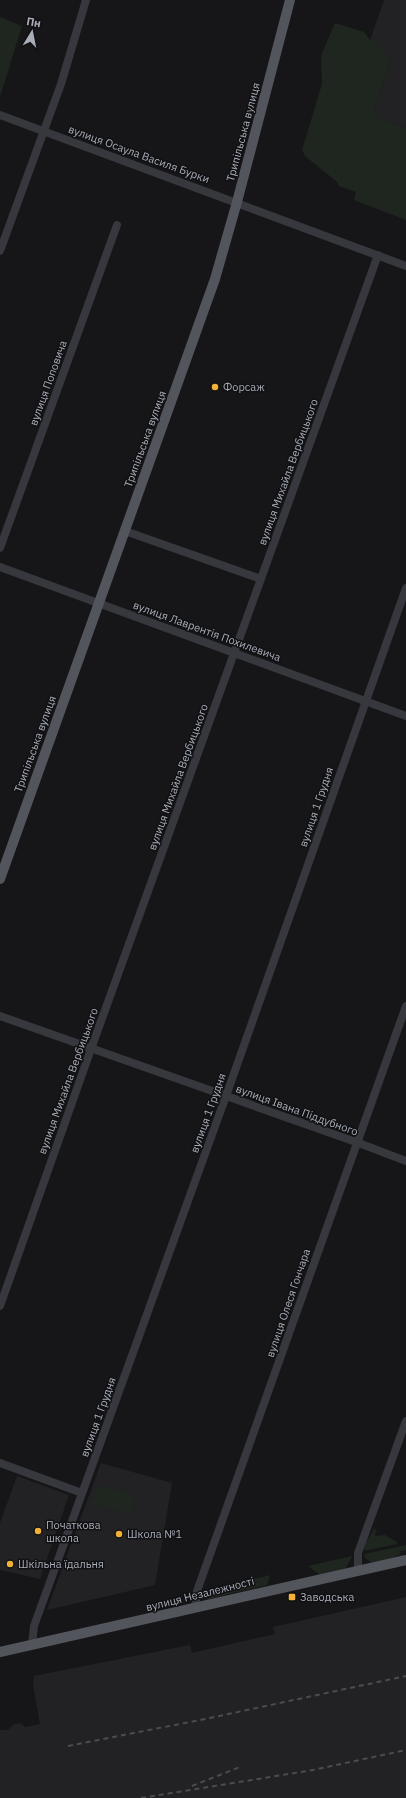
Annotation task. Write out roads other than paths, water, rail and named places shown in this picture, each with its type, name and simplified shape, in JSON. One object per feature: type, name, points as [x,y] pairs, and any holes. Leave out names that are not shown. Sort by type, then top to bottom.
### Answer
[{"type":"main road","name":"Трипільська вулиця","points":[[0,879],[213,286],[238,202],[290,0]]},
{"type":"main road","name":"вулиця Незалежності","points":[[0,1652],[406,1560]]},
{"type":"street","points":[[0,251],[61,84],[86,0]]},
{"type":"street","name":"вулиця Осаула Василя Бурки","points":[[0,115],[238,202],[406,266]]},
{"type":"street","name":"вулиця Поповича","points":[[0,548],[117,224]]},
{"type":"street","name":"вулиця Михайла Вербицького","points":[[0,1306],[91,1049],[378,255]]},
{"type":"street","points":[[125,531],[261,579]]},
{"type":"street","name":"вулиця Лаврентія Похилевича","points":[[0,567],[99,602],[406,716]]},
{"type":"street","name":"вулиця 1 Грудня","points":[[32,1645],[34,1626],[226,1096],[406,588]]},
{"type":"street","name":"вулиця Олеся Гончара","points":[[195,1608],[196,1591],[406,1006]]},
{"type":"street","name":"вулиця Івана Піддубного","points":[[0,1016],[356,1142],[406,1162]]},
{"type":"street","points":[[358,1571],[358,1553],[406,1420]]},
{"type":"street","points":[[0,1463],[82,1493]]},
{"type":"railway","points":[[68,1746],[205,1719],[406,1676]]},
{"type":"railway","points":[[141,1798],[313,1770],[406,1750]]},
{"type":"railway","points":[[192,1786],[240,1767]]},
{"type":"place","name":"Форсаж","points":[[215,387]]},
{"type":"place","name":"Початкова школа","points":[[38,1531]]},
{"type":"place","name":"Школа №1","points":[[119,1534]]},
{"type":"place","name":"Шкільна їдальня","points":[[10,1564]]},
{"type":"place","name":"Заводська","points":[[292,1597]]}]
